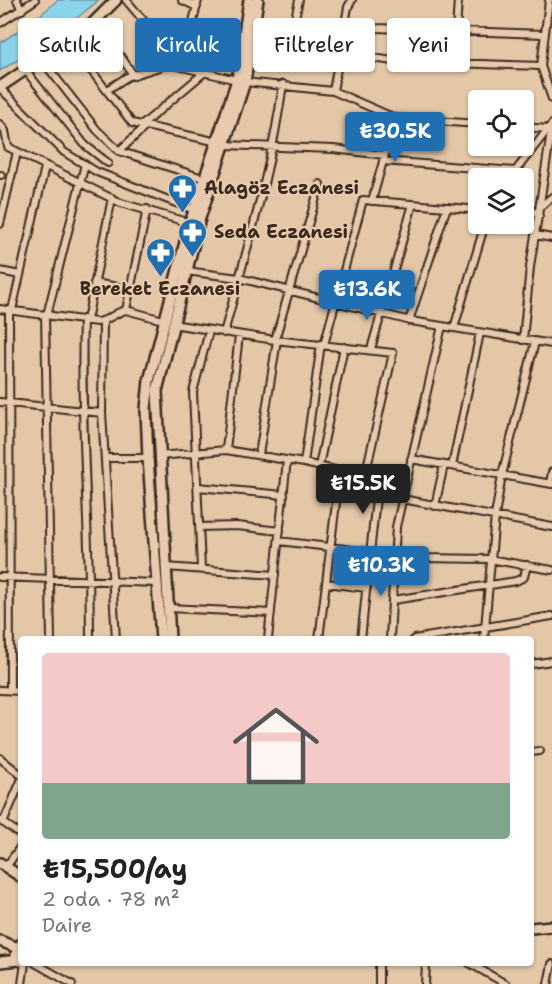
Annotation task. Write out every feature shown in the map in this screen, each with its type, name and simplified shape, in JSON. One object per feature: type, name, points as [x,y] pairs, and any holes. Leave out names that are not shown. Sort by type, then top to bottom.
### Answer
[{"type":"main road","points":[[98,18],[116,0]]},
{"type":"main road","points":[[241,81],[249,0]]},
{"type":"main road","points":[[161,636],[147,458],[146,409],[149,381],[186,271],[241,81],[252,40],[258,0]]},
{"type":"main road","points":[[0,87],[23,72]]},
{"type":"main road","points":[[170,636],[158,456],[157,390],[167,322],[190,222],[222,144]]},
{"type":"main road","points":[[3,865],[18,875]]},
{"type":"main road","points":[[534,928],[552,926]]},
{"type":"main road","points":[[0,941],[18,946]]},
{"type":"main road","points":[[0,962],[18,962]]},
{"type":"street","points":[[17,0],[22,10]]},
{"type":"street","points":[[0,23],[35,0]]},
{"type":"street","points":[[126,0],[141,18]]},
{"type":"street","points":[[182,0],[198,3],[194,18]]},
{"type":"street","points":[[295,18],[299,0]]},
{"type":"street","points":[[347,18],[352,0]]},
{"type":"street","points":[[457,18],[458,0]]},
{"type":"street","points":[[542,0],[549,0],[542,66],[552,99]]},
{"type":"street","points":[[470,31],[544,34]]},
{"type":"street","points":[[123,60],[134,76]]},
{"type":"street","points":[[470,64],[542,66]]},
{"type":"street","points":[[28,72],[85,145],[108,163]]},
{"type":"street","points":[[52,72],[97,129],[118,151],[206,179]]},
{"type":"street","points":[[93,72],[132,123],[143,127],[168,129],[222,144],[333,149],[384,158],[485,168]]},
{"type":"street","points":[[107,90],[147,72]]},
{"type":"street","points":[[118,151],[205,72]]},
{"type":"street","points":[[210,72],[241,81],[333,91],[395,118],[468,123]]},
{"type":"street","points":[[333,91],[336,72]]},
{"type":"street","points":[[225,333],[274,147],[283,84]]},
{"type":"street","points":[[0,87],[57,145],[85,164],[126,184],[194,210]]},
{"type":"street","points":[[372,201],[395,118]]},
{"type":"street","points":[[0,124],[5,131],[8,147],[45,167],[112,198],[190,222]]},
{"type":"street","points":[[534,127],[551,126]]},
{"type":"street","points":[[517,168],[551,126]]},
{"type":"street","points":[[523,340],[551,126]]},
{"type":"street","points":[[0,224],[17,152]]},
{"type":"street","points":[[51,636],[46,314],[78,183],[85,164]]},
{"type":"street","points":[[10,690],[10,310],[45,167]]},
{"type":"street","points":[[259,455],[276,340],[320,184]]},
{"type":"street","points":[[541,206],[552,197]]},
{"type":"street","points":[[90,636],[90,580],[81,411],[85,320],[112,198]]},
{"type":"street","points":[[304,463],[322,345],[363,200],[468,209]]},
{"type":"street","points":[[371,349],[413,204]]},
{"type":"street","points":[[409,321],[447,207]]},
{"type":"street","points":[[126,310],[147,209]]},
{"type":"street","points":[[534,212],[539,216]]},
{"type":"street","points":[[454,328],[482,234]]},
{"type":"street","points":[[535,235],[552,237]]},
{"type":"street","points":[[0,271],[20,275]]},
{"type":"street","points":[[186,271],[239,278],[334,300],[409,321],[552,344]]},
{"type":"street","points":[[94,283],[130,289]]},
{"type":"street","points":[[0,309],[103,321],[126,310],[209,331],[393,353],[365,476]]},
{"type":"street","points":[[103,321],[102,413],[116,636]]},
{"type":"street","points":[[390,636],[396,527],[442,326]]},
{"type":"street","points":[[201,568],[194,392],[209,331]]},
{"type":"street","points":[[435,506],[448,465],[480,333]]},
{"type":"street","points":[[226,450],[239,335]]},
{"type":"street","points":[[484,636],[489,559],[502,475],[535,342]]},
{"type":"street","points":[[319,466],[344,347]]},
{"type":"street","points":[[0,402],[102,413]]},
{"type":"street","points":[[158,456],[226,450],[319,466],[405,486]]},
{"type":"street","points":[[105,458],[147,458]]},
{"type":"street","points":[[411,459],[551,484],[552,472]]},
{"type":"street","points":[[268,636],[287,460]]},
{"type":"street","points":[[319,636],[340,471]]},
{"type":"street","points":[[361,636],[378,479]]},
{"type":"street","points":[[198,487],[284,495]]},
{"type":"street","points":[[402,500],[552,527]]},
{"type":"street","points":[[199,526],[237,526],[280,531]]},
{"type":"street","points":[[279,541],[371,554],[489,559],[552,570]]},
{"type":"street","points":[[393,600],[519,580],[524,577],[527,565]]},
{"type":"street","points":[[166,567],[275,575]]},
{"type":"street","points":[[0,577],[156,583]]},
{"type":"street","points":[[326,583],[367,588]]},
{"type":"street","points":[[168,608],[271,613]]},
{"type":"street","points":[[433,636],[552,616]]},
{"type":"street","points":[[534,664],[552,661]]},
{"type":"street","points":[[0,690],[18,691]]},
{"type":"street","points":[[534,751],[540,750]]},
{"type":"street","points":[[0,758],[18,773]]},
{"type":"street","points":[[18,787],[1,822],[18,833]]},
{"type":"street","points":[[3,865],[18,849]]},
{"type":"street","points":[[548,984],[552,964]]},
{"type":"street","points":[[22,984],[24,966]]},
{"type":"street","points":[[40,966],[72,984]]},
{"type":"street","points":[[379,966],[379,984]]},
{"type":"street","points":[[425,984],[426,966]]},
{"type":"street","points":[[474,966],[506,984]]},
{"type":"water","points":[[58,0],[99,0],[77,18],[37,18]]},
{"type":"water","points":[[18,31],[18,60],[0,71],[0,43]]},
{"type":"place","name":"Alagöz Eczanesi","points":[[183,214]]},
{"type":"place","name":"Seda Eczanesi","points":[[193,258]]},
{"type":"place","name":"Bereket Eczanesi","points":[[160,278]]}]
